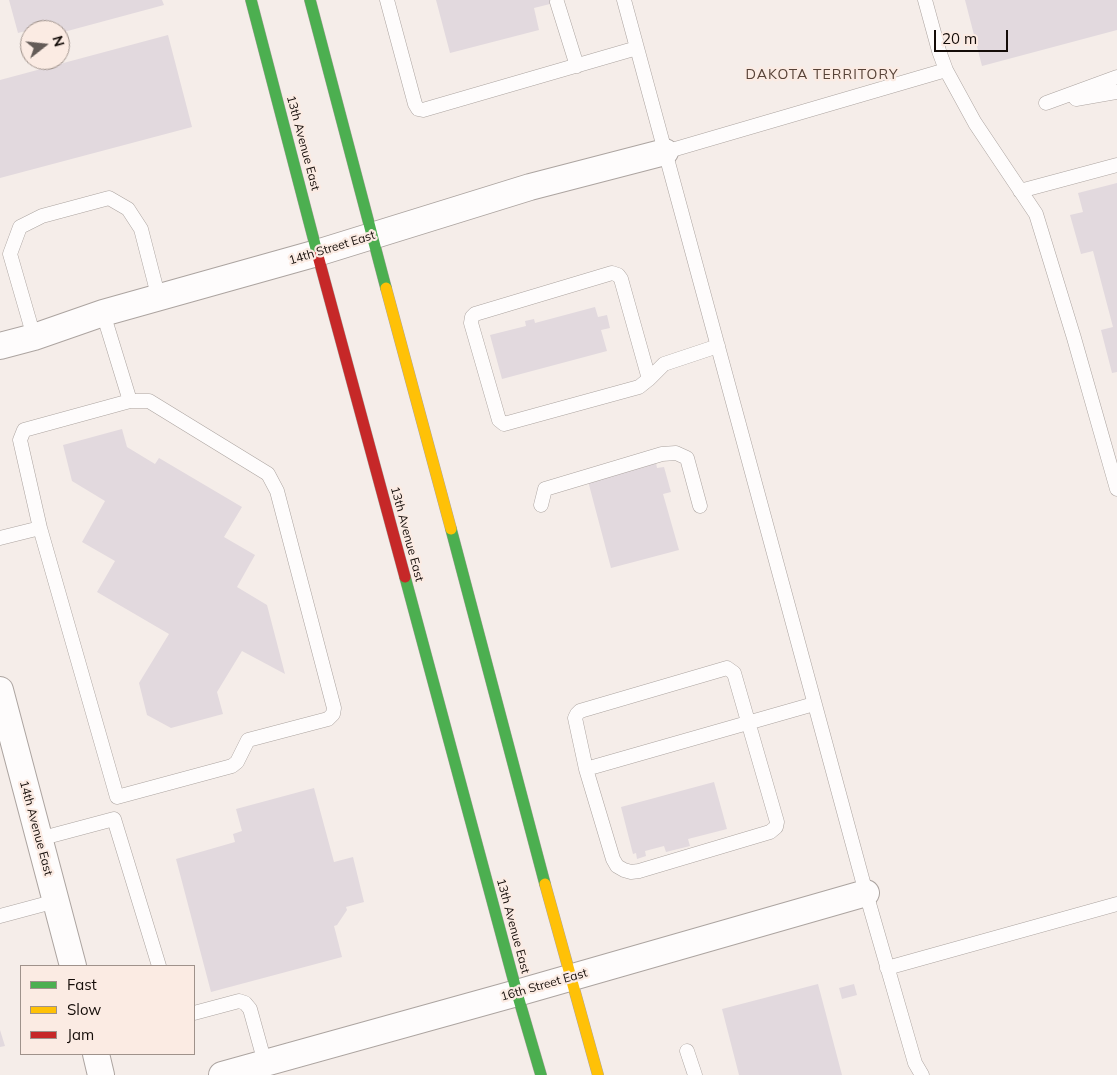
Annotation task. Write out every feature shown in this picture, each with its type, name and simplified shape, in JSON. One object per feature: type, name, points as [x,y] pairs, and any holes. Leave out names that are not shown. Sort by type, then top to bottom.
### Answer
[{"type":"main road","name":"13th Avenue East","points":[[251,0],[517,993],[541,1075]]},
{"type":"main road","points":[[310,0],[570,978],[598,1075]]},
{"type":"street","name":"14th Street East","points":[[0,346],[34,337],[103,313],[318,253],[530,188],[665,152]]},
{"type":"street","name":"14th Avenue East","points":[[0,690],[3,716],[73,965]]},
{"type":"street","name":"16th Street East","points":[[222,1075],[275,1066],[517,993],[866,893]]},
{"type":"street","points":[[96,1055],[101,1075]]},
{"type":"lane","points":[[387,0],[415,104],[418,109],[423,110],[637,48]]},
{"type":"lane","points":[[624,0],[866,893],[915,1063],[922,1075]]},
{"type":"lane","points":[[925,0],[946,70],[974,123],[1036,214],[1117,489]]},
{"type":"lane","points":[[557,2],[577,66]]},
{"type":"lane","points":[[665,152],[946,70]]},
{"type":"lane","points":[[1117,77],[1046,103],[1117,92]]},
{"type":"lane","points":[[1020,192],[1117,165]]},
{"type":"lane","points":[[34,337],[10,254],[20,227],[42,216],[108,198],[128,209],[141,229],[158,298]]},
{"type":"lane","points":[[649,378],[621,279],[618,275],[612,273],[475,314],[472,317],[471,323],[499,420],[504,424],[639,387],[649,378],[664,364],[718,346]]},
{"type":"lane","points":[[103,313],[130,400]]},
{"type":"lane","points":[[117,797],[232,766],[237,762],[248,740],[328,719],[333,714],[334,708],[277,490],[268,474],[149,401],[130,400],[24,430],[20,440],[40,528],[117,797],[114,819],[159,965]]},
{"type":"lane","points":[[541,505],[545,488],[662,454],[676,453],[687,458],[700,506]]},
{"type":"lane","points":[[0,538],[40,528]]},
{"type":"lane","points":[[727,668],[734,673],[748,724],[777,822],[776,827],[770,832],[639,871],[631,872],[617,866],[613,859],[586,769],[575,718],[580,711],[727,668]]},
{"type":"lane","points":[[586,769],[814,704]]},
{"type":"lane","points":[[39,839],[114,819]]},
{"type":"lane","points":[[0,916],[56,901]]},
{"type":"lane","points":[[887,968],[1117,904]]},
{"type":"lane","points":[[195,1013],[239,1001],[245,1003],[250,1009],[275,1066]]},
{"type":"lane","points":[[687,1051],[695,1075]]},
{"type":"building","points":[[9,0],[162,0],[164,5],[70,30],[70,20],[20,20],[20,32],[18,33]]},
{"type":"building","points":[[436,0],[562,1],[534,8],[539,30],[450,53]]},
{"type":"building","points":[[965,0],[1117,0],[1117,30],[982,66]]},
{"type":"building","points":[[168,35],[192,127],[0,178],[0,80],[37,70],[70,70],[70,61]]},
{"type":"building","points":[[1117,183],[1117,372],[1112,373],[1101,330],[1113,327],[1093,251],[1081,254],[1070,215],[1083,212],[1078,193]]},
{"type":"building","points":[[595,307],[598,317],[607,315],[610,328],[601,330],[607,351],[502,379],[490,335],[526,326],[525,321],[534,319],[535,323]]},
{"type":"building","points":[[122,429],[127,447],[155,464],[159,458],[242,507],[224,537],[255,555],[237,587],[267,605],[285,674],[242,651],[217,692],[223,714],[171,728],[147,715],[139,683],[169,634],[97,592],[115,561],[82,542],[105,501],[72,481],[63,445]]},
{"type":"building","points":[[656,463],[657,468],[664,467],[671,492],[663,494],[679,550],[611,568],[588,481]]},
{"type":"building","points":[[714,782],[727,829],[688,839],[690,846],[666,852],[664,846],[645,851],[646,856],[637,859],[636,853],[633,854],[621,807]]},
{"type":"building","points":[[314,788],[334,862],[353,857],[364,902],[346,907],[347,910],[337,925],[334,926],[342,957],[211,992],[176,859],[235,842],[233,834],[242,831],[236,809]]},
{"type":"building","points":[[818,984],[842,1075],[739,1075],[722,1009]]},
{"type":"building","points":[[854,984],[857,995],[842,999],[839,988]]},
{"type":"building","points":[[0,1030],[5,1046],[0,1047]]},
{"type":"traffic: fast","points":[[251,0],[318,256]]},
{"type":"traffic: fast","points":[[310,0],[386,288]]},
{"type":"traffic: fast","points":[[451,529],[545,884]]},
{"type":"traffic: fast","points":[[405,577],[517,993],[541,1075]]},
{"type":"traffic: slow","points":[[386,288],[451,529]]},
{"type":"traffic: slow","points":[[545,884],[598,1075]]},
{"type":"traffic: jam","points":[[318,256],[405,577]]},
{"type":"district","name":"DAKOTA TERRITORY","points":[[822,75]]}]
